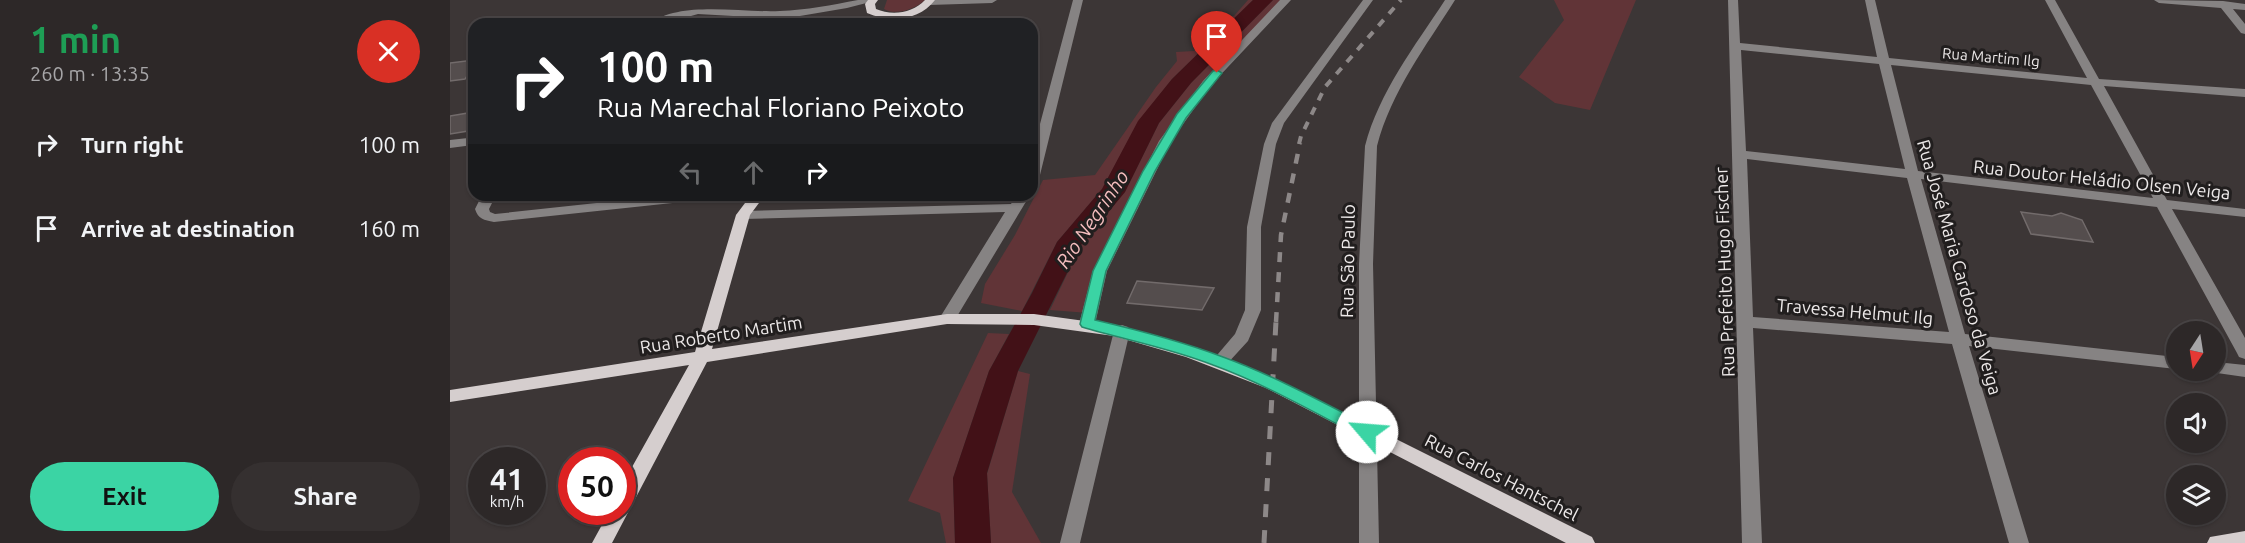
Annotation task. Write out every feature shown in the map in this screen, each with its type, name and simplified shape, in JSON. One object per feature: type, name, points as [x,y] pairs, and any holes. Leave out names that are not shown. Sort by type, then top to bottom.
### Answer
[{"type":"main road","points":[[874,10],[907,14],[928,3]]},
{"type":"main road","points":[[919,18],[928,3]]},
{"type":"main road","points":[[636,478],[702,356],[743,215],[754,201]]},
{"type":"main road","name":"Rua Roberto Martim","points":[[450,396],[947,319],[998,317],[1066,321]]},
{"type":"main road","name":"Rua Carlos Hantschel","points":[[1066,321],[1122,331],[1220,361],[1272,384],[1585,543]]},
{"type":"main road","points":[[602,543],[612,525]]},
{"type":"main road","points":[[2217,543],[2245,539]]},
{"type":"street","points":[[928,3],[992,0]]},
{"type":"street","points":[[1038,156],[1078,0]]},
{"type":"street","points":[[1087,324],[1100,271],[1166,141],[1207,83],[1286,0]]},
{"type":"street","points":[[1220,361],[1242,337],[1253,310],[1254,227],[1270,144],[1278,123],[1368,0]]},
{"type":"street","name":"Rua São Paulo","points":[[1370,543],[1366,264],[1371,146],[1376,127],[1394,88],[1450,0]]},
{"type":"street","name":"Rua Prefeito Hugo Fischer","points":[[1733,0],[1752,543]]},
{"type":"street","name":"Rua José Maria Cardoso da Veiga","points":[[1870,0],[1883,62],[1914,176],[2019,543]]},
{"type":"street","points":[[2050,0],[2245,353]]},
{"type":"street","points":[[2159,0],[2245,7]]},
{"type":"street","points":[[2223,4],[2245,31]]},
{"type":"street","points":[[668,18],[696,10],[716,9],[777,15],[874,10]]},
{"type":"street","points":[[812,18],[874,10]]},
{"type":"street","points":[[732,12],[738,15],[738,18]]},
{"type":"street","name":"Rua Martim Ilg","points":[[1735,46],[2094,82],[2245,93]]},
{"type":"street","points":[[450,144],[468,142]]},
{"type":"street","name":"Rua Doutor Heládio Olsen Veiga","points":[[1740,154],[2245,213]]},
{"type":"street","points":[[486,201],[482,209],[484,215],[494,218],[647,201]]},
{"type":"street","points":[[615,204],[624,201]]},
{"type":"street","points":[[743,215],[1019,202]]},
{"type":"street","points":[[947,319],[1019,202]]},
{"type":"street","name":"Travessa Helmut Ilg","points":[[1746,322],[1959,339],[2166,362]]},
{"type":"street","points":[[1070,543],[1122,331]]},
{"type":"street","points":[[2226,369],[2245,371]]},
{"type":"shaded area","points":[[887,0],[925,0],[911,9],[894,12],[884,9]]},
{"type":"shaded area","points":[[1248,0],[1253,0],[1172,79],[1139,121],[1102,189],[1057,242],[1022,311],[981,303],[985,284],[1032,201],[1038,201],[1038,190],[1043,180],[1095,175],[1156,87],[1177,61],[1176,52],[1194,51],[1224,16],[1234,16]]},
{"type":"shaded area","points":[[1273,0],[1286,0],[1207,83],[1149,171],[1089,313],[1050,310],[1081,245],[1125,192],[1159,123],[1191,83]]},
{"type":"shaded area","points":[[1554,0],[1636,0],[1590,110],[1555,103],[1519,77],[1564,20]]},
{"type":"shaded area","points":[[988,333],[1009,334],[989,371],[953,478],[955,543],[946,543],[940,513],[908,501]]},
{"type":"shaded area","points":[[1018,371],[1030,374],[1012,492],[1041,543],[991,543],[987,474]]},
{"type":"water","name":"Rio Negrinho","points":[[1253,0],[1273,0],[1191,83],[1159,123],[1125,192],[1081,245],[1018,371],[987,473],[991,543],[955,543],[953,478],[989,371],[1057,242],[1102,189],[1138,121],[1172,79]]},
{"type":"building","points":[[468,61],[468,75],[465,79],[450,81],[450,63]]},
{"type":"building","points":[[468,113],[468,131],[450,134],[450,116]]},
{"type":"building","points":[[2021,212],[2052,216],[2061,213],[2082,220],[2093,242],[2031,234]]},
{"type":"building","points":[[1137,281],[1214,288],[1202,310],[1127,303]]},
{"type":"railway","points":[[1299,144],[1325,87],[1401,0]]},
{"type":"railway","points":[[1276,322],[1281,235],[1300,143]]},
{"type":"railway","points":[[1264,543],[1276,321]]},
{"type":"route","points":[[1217,73],[1194,98],[1149,171],[1106,255],[1095,286],[1087,324],[1155,340],[1220,361],[1272,384],[1367,432]]}]
